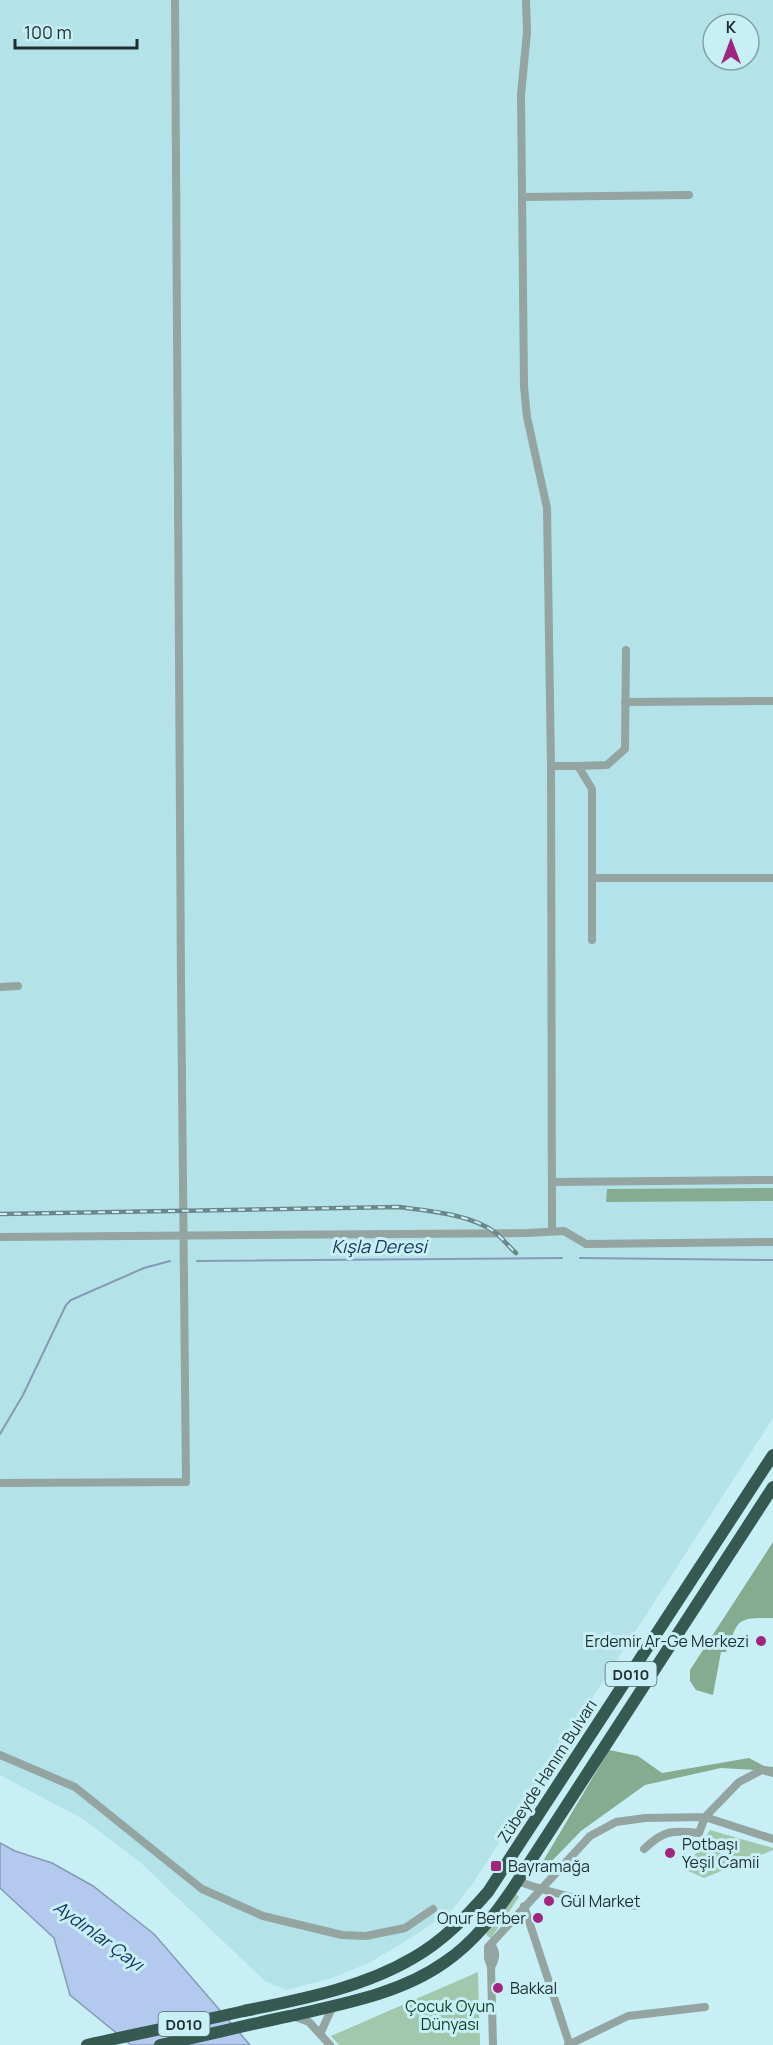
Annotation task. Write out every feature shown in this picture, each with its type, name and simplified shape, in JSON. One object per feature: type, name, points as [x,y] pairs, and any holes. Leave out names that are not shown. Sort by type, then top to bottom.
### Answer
[{"type":"highway","name":"Zübeyde Hanım Bulvarı","points":[[87,2045],[280,2004],[375,1978],[414,1958],[443,1938],[488,1892],[773,1455]]},
{"type":"highway","name":"Zübeyde Hanım Bulvarı","points":[[292,2015],[332,2008],[375,1995],[422,1976],[446,1962],[487,1924],[773,1487]]},
{"type":"highway","points":[[463,1920],[475,1936]]},
{"type":"highway","name":"D010","points":[[160,2045],[292,2015]]},
{"type":"street","points":[[0,1483],[186,1482],[175,0]]},
{"type":"street","points":[[526,0],[527,32],[521,95],[524,386],[527,417],[548,508],[552,1231]]},
{"type":"street","points":[[523,197],[689,195]]},
{"type":"street","points":[[551,766],[607,765],[625,749],[626,650]]},
{"type":"street","points":[[625,702],[773,701]]},
{"type":"street","points":[[578,766],[592,789],[592,940]]},
{"type":"street","points":[[593,878],[773,878]]},
{"type":"street","points":[[0,987],[18,987]]},
{"type":"street","points":[[552,1182],[773,1180]]},
{"type":"street","points":[[0,1237],[564,1231],[586,1244],[773,1242]]},
{"type":"street","points":[[0,1755],[75,1787],[202,1890],[263,1917],[342,1935],[366,1936],[405,1928],[433,1909]]},
{"type":"street","points":[[644,1850],[655,1839],[674,1830],[699,1833],[705,1817],[739,1782],[762,1770],[773,1773]]},
{"type":"street","points":[[493,2045],[491,1967],[488,1958],[490,1946],[590,1836],[616,1822],[645,1818],[705,1817],[773,1839]]},
{"type":"street","points":[[517,1881],[542,1889],[615,1905],[638,1906]]},
{"type":"street","points":[[524,1906],[569,2044],[628,2016],[705,2007]]},
{"type":"street","points":[[475,1936],[490,1946]]},
{"type":"street","points":[[320,2034],[332,2008]]},
{"type":"street","points":[[292,2015],[309,2022],[330,2045]]},
{"type":"shaded area","points":[[0,0],[773,0],[773,1418],[473,1883],[452,1910],[369,1963],[329,1979],[286,1990],[265,1981],[140,1862],[83,1819],[0,1775]]},
{"type":"green space","points":[[773,1188],[773,1201],[606,1202],[607,1189]]},
{"type":"green space","points":[[773,1542],[773,1618],[740,1622],[726,1652],[721,1652],[713,1695],[696,1690],[690,1681],[690,1670]]},
{"type":"green space","points":[[609,1750],[638,1756],[662,1773],[749,1758],[764,1766],[773,1767],[773,1771],[721,1768],[645,1785],[581,1831],[546,1867],[539,1868]]},
{"type":"green space","points":[[710,1830],[773,1848],[773,1850],[704,1878],[686,1870]]},
{"type":"green space","points":[[515,1893],[519,1897],[491,1938],[487,1936],[486,1932]]},
{"type":"green space","name":"Çocuk Oyun Dünyası","points":[[478,1972],[480,2045],[339,2045],[331,2036]]},
{"type":"water","name":"Aydınlar Çayı","points":[[0,1843],[15,1851],[52,1863],[93,1886],[154,1934],[250,2045],[131,2045],[70,1995],[54,1938],[0,1888]]},
{"type":"waterway","name":"Kışla Deresi","points":[[197,1261],[562,1258]]},
{"type":"waterway","name":"Kışla Deresi","points":[[580,1258],[773,1260]]},
{"type":"waterway","name":"Kışla Deresi","points":[[0,1434],[23,1395],[66,1305],[71,1300],[144,1268],[170,1261]]},
{"type":"railway","points":[[0,1214],[399,1207],[449,1214],[475,1221],[496,1233],[516,1253]]},
{"type":"place","name":"Erdemir Ar-Ge Merkezi","points":[[761,1641]]},
{"type":"place","name":"Potbaşı Yeşil Camii","points":[[670,1853]]},
{"type":"place","name":"Bayramağa","points":[[496,1866]]},
{"type":"place","name":"Gül Market","points":[[549,1901]]},
{"type":"place","name":"Onur Berber","points":[[538,1918]]},
{"type":"place","name":"Bakkal","points":[[498,1988]]}]
